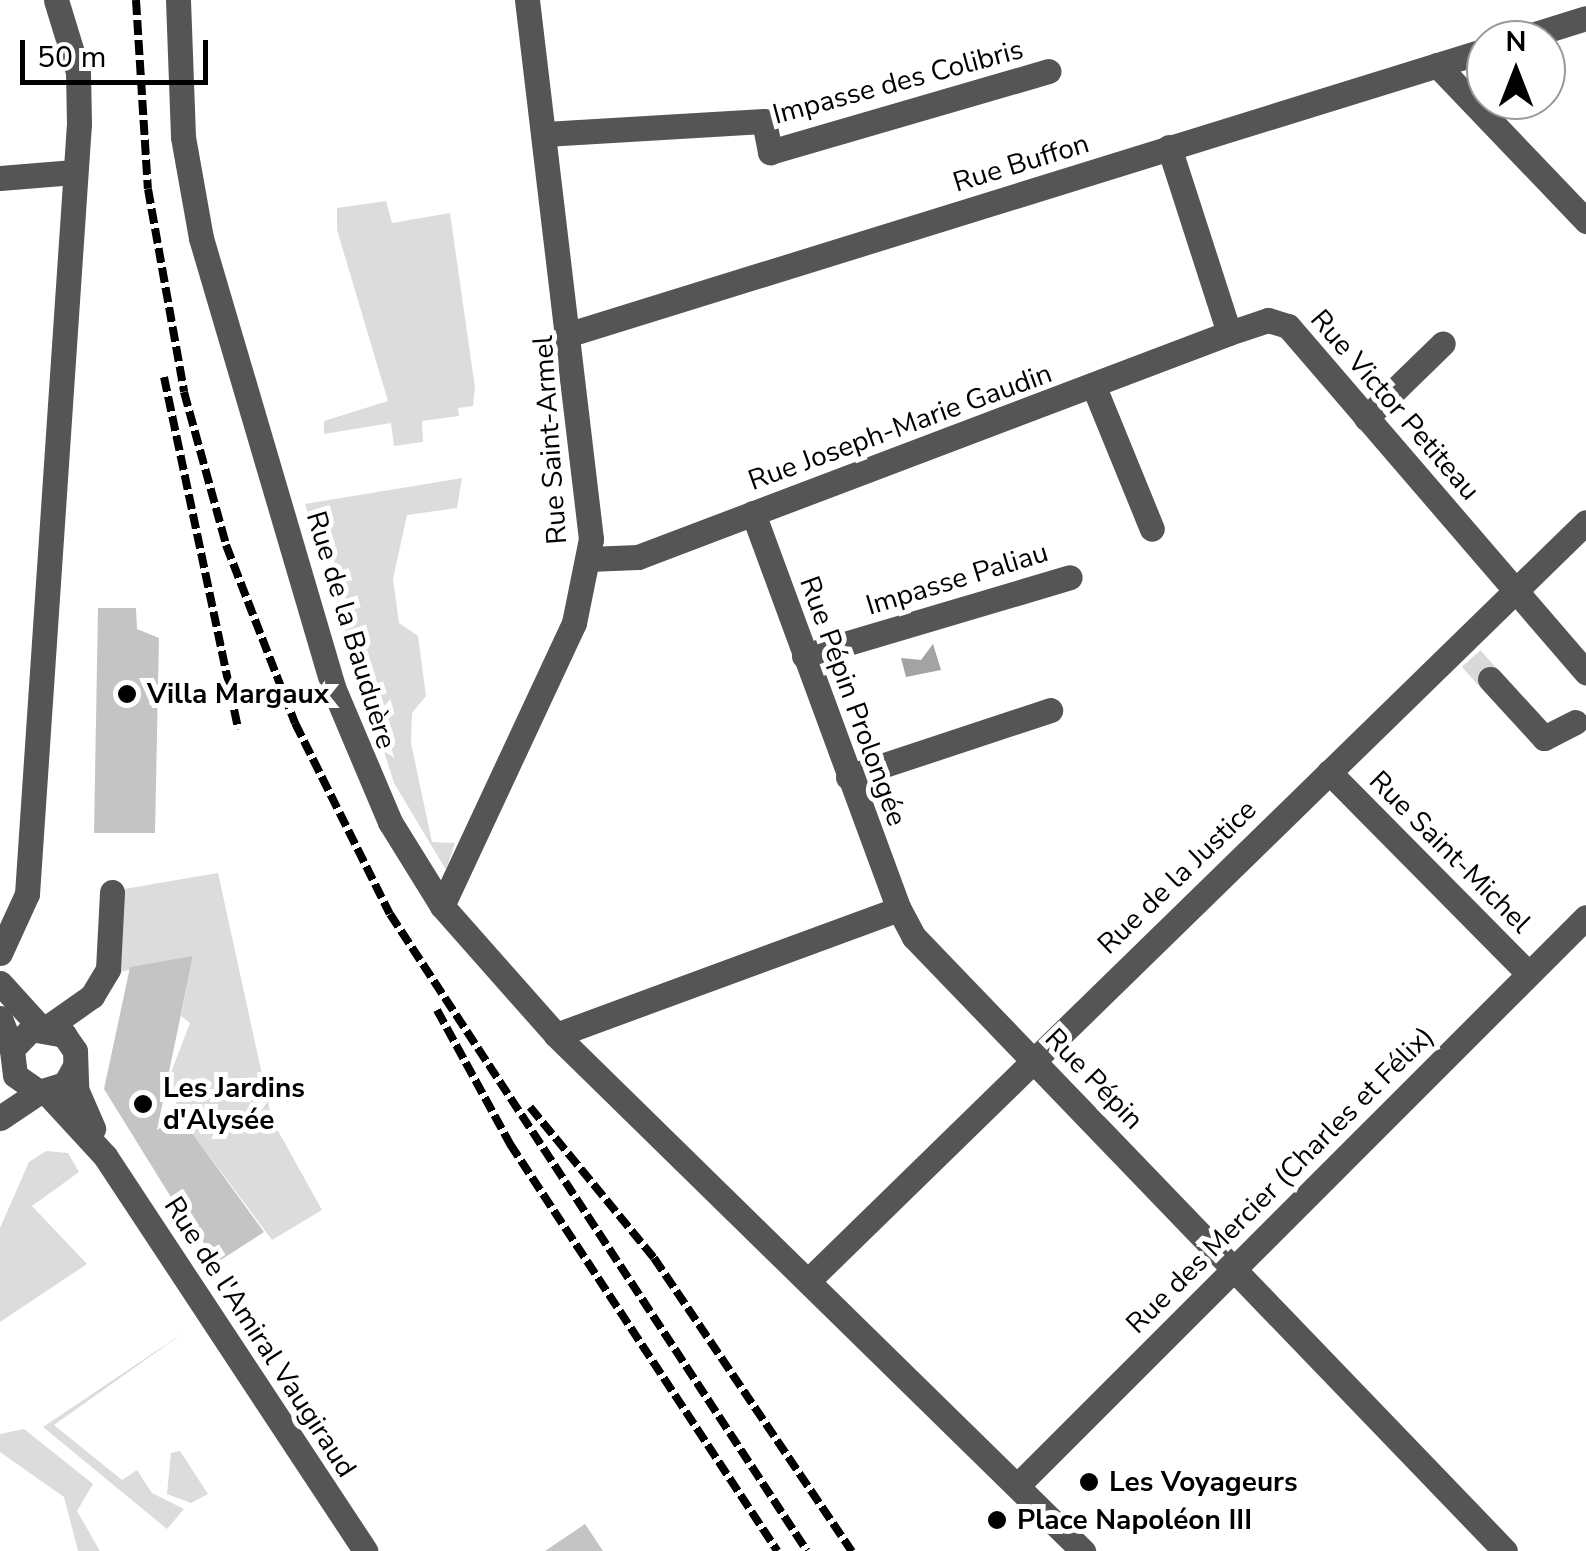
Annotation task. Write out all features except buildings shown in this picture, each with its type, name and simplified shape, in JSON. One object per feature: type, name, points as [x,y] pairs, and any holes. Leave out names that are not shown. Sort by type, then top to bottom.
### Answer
[{"type":"street","points":[[0,953],[27,894],[74,172],[78,72],[56,0]]},
{"type":"street","name":"Rue de la Bauduère","points":[[178,0],[191,196],[346,727],[410,854],[442,906],[556,1036],[812,1277],[1083,1551]]},
{"type":"street","name":"Rue Saint-Armel","points":[[442,906],[558,661],[588,559],[573,334],[527,0]]},
{"type":"street","name":"Rue Buffon","points":[[573,334],[1466,56]]},
{"type":"street","points":[[1437,65],[1586,221]]},
{"type":"street","name":"Impasse des Colibris","points":[[546,134],[764,121],[770,152],[1048,71]]},
{"type":"street","points":[[1169,148],[1230,334]]},
{"type":"street","points":[[0,178],[74,172]]},
{"type":"street","name":"Rue Victor Petiteau","points":[[1230,334],[1281,321],[1586,673]]},
{"type":"street","name":"Rue Joseph-Marie Gaudin","points":[[588,559],[638,557],[1230,334]]},
{"type":"street","points":[[1366,418],[1443,343]]},
{"type":"street","points":[[1094,388],[1152,529]]},
{"type":"street","name":"Rue Pépin Prolongée","points":[[752,513],[899,909]]},
{"type":"street","name":"Rue de la Justice","points":[[812,1277],[1329,772],[1466,651],[1516,591],[1586,522]]},
{"type":"street","name":"Impasse Paliau","points":[[804,656],[1070,577]]},
{"type":"street","points":[[1490,680],[1544,738],[1575,722]]},
{"type":"street","points":[[848,777],[1050,710]]},
{"type":"street","name":"Rue Saint-Michel","points":[[1329,772],[1528,974]]},
{"type":"street","points":[[0,1118],[42,1092],[75,1058],[92,996],[112,953],[112,892]]},
{"type":"street","points":[[556,1036],[899,909]]},
{"type":"street","name":"Rue Pépin","points":[[899,909],[914,937],[1505,1551]]},
{"type":"street","name":"Rue des Mercier (Charles et Félix)","points":[[1018,1485],[1586,918]]},
{"type":"street","points":[[0,983],[75,1058]]},
{"type":"street","points":[[8,1066],[44,1027],[92,996]]},
{"type":"street","points":[[0,1018],[8,1066]]},
{"type":"street","name":"Rue de l'Amiral Vaugiraud","points":[[75,1058],[80,1104],[105,1156],[365,1551]]},
{"type":"street","name":"Rue de l'Amiral Vaugiraud","points":[[8,1066],[42,1092],[105,1156]]},
{"type":"shaded area","points":[[386,201],[392,223],[450,213],[475,388],[473,406],[458,408],[459,416],[422,421],[423,442],[394,446],[391,423],[324,434],[324,421],[388,401],[337,230],[337,208]]},
{"type":"shaded area","points":[[462,478],[457,508],[407,515],[393,579],[399,623],[418,636],[426,696],[412,713],[411,743],[432,842],[455,843],[446,870],[394,783],[305,504]]},
{"type":"shaded area","points":[[933,644],[941,670],[906,677],[901,658],[921,660]]},
{"type":"shaded area","points":[[218,873],[272,1120],[322,1210],[272,1240],[186,1125],[167,1083],[190,1023],[181,1016],[193,956],[120,972],[124,889]]},
{"type":"shaded area","points":[[46,1151],[68,1153],[79,1172],[32,1206],[87,1264],[0,1322],[0,1228],[29,1162]]},
{"type":"shaded area","points":[[186,1331],[54,1425],[122,1480],[137,1470],[152,1493],[184,1509],[167,1529],[43,1427]]},
{"type":"shaded area","points":[[24,1429],[93,1484],[77,1511],[100,1551],[78,1551],[64,1497],[0,1452],[0,1434]]},
{"type":"shaded area","points":[[180,1451],[208,1494],[191,1503],[167,1494],[171,1453]]},
{"type":"tunnel","points":[[1471,658],[1490,679]]},
{"type":"railway","points":[[136,0],[148,189],[184,392],[226,545],[295,723],[390,914],[807,1551]]},
{"type":"railway","points":[[164,377],[238,729]]},
{"type":"railway","points":[[437,1010],[510,1144],[777,1551]]},
{"type":"railway","points":[[530,1107],[654,1258],[852,1551]]},
{"type":"place","name":"Villa Margaux","points":[[127,694]]},
{"type":"place","name":"Les Jardins d'Alysée","points":[[143,1104]]},
{"type":"place","name":"Les Voyageurs","points":[[1089,1482]]},
{"type":"place","name":"Place Napoléon III","points":[[997,1520]]}]
